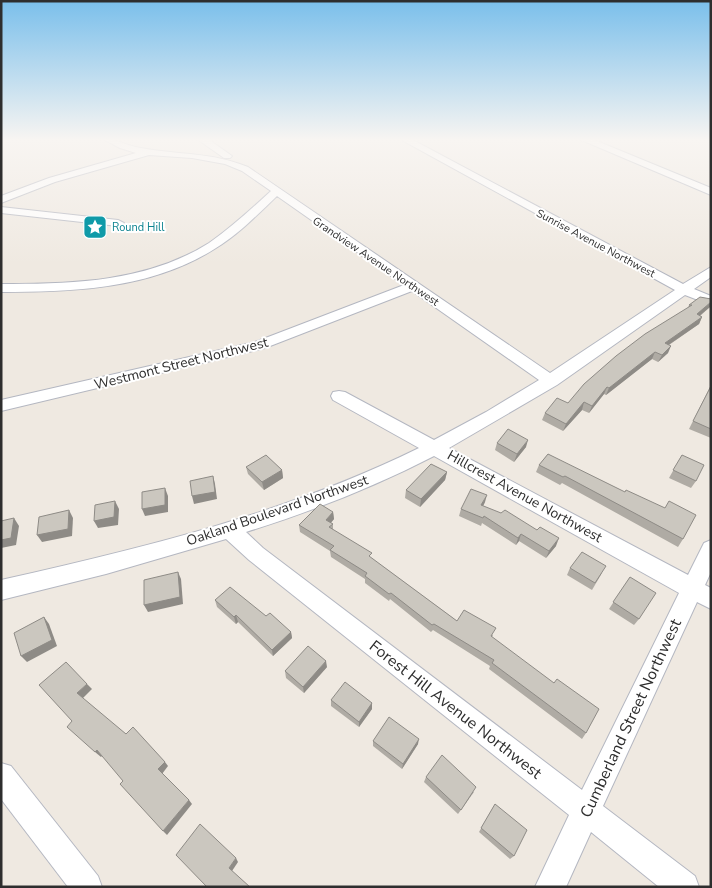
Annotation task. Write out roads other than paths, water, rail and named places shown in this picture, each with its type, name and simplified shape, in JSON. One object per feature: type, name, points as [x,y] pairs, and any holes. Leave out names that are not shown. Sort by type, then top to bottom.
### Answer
[{"type":"street","points":[[1,200],[51,180]]},
{"type":"street","name":"Grandview Avenue Northwest","points":[[259,180],[551,381]]},
{"type":"street","name":"Sunrise Avenue Northwest","points":[[481,180],[684,289],[711,301]]},
{"type":"street","points":[[683,180],[711,192]]},
{"type":"street","points":[[1,288],[95,285],[138,277],[168,268],[212,246],[276,192]]},
{"type":"street","points":[[1,210],[118,223]]},
{"type":"street","name":"Oakland Boulevard Northwest","points":[[1,590],[85,570],[230,529],[301,505],[374,477],[436,447],[551,381],[711,271]]},
{"type":"street","name":"Westmont Street Northwest","points":[[1,406],[260,345],[413,286]]},
{"type":"street","name":"Hillcrest Avenue Northwest","points":[[339,396],[408,434],[436,447],[701,594]]},
{"type":"street","name":"Forest Hill Avenue Northwest","points":[[230,529],[264,560],[684,887]]},
{"type":"street","name":"Cumberland Street Northwest","points":[[550,887],[586,810],[701,594],[711,549]]},
{"type":"street","points":[[1,776],[87,887]]},
{"type":"place","name":"Round Hill","points":[[95,227]]}]
